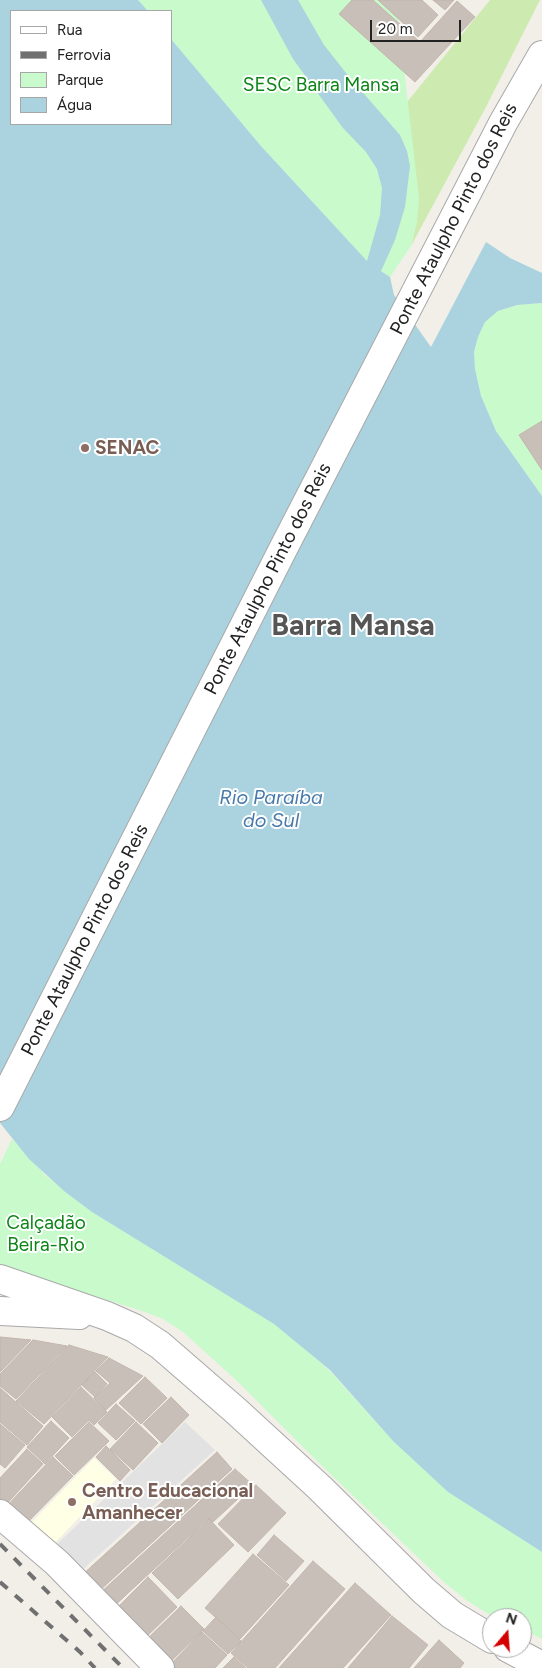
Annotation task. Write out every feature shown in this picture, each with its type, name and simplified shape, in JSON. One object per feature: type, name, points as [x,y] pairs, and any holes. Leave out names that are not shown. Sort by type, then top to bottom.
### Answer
[{"type":"street","name":"Ponte Ataulpho Pinto dos Reis","points":[[0,1107],[282,551],[503,123],[542,54]]},
{"type":"street","points":[[0,1279],[108,1316],[134,1328],[160,1345],[235,1410],[320,1488],[424,1590],[452,1615],[482,1633]]},
{"type":"street","points":[[0,1312],[108,1316]]},
{"type":"street","points":[[0,1514],[57,1563],[160,1668]]},
{"type":"street","points":[[527,1658],[542,1666]]},
{"type":"shaded area","points":[[185,1422],[215,1450],[80,1572],[54,1547]]},
{"type":"shaded area","name":"Centro Educacional Amanhecer","points":[[94,1458],[116,1479],[51,1547],[28,1526]]},
{"type":"green space","name":"SESC Barra Mansa","points":[[138,0],[396,0],[419,198],[417,221],[411,246],[390,277],[367,261],[261,146],[172,40],[172,10],[147,10]]},
{"type":"green space","points":[[490,0],[540,0],[486,107],[411,246],[417,221],[407,102]]},
{"type":"green space","points":[[542,303],[542,496],[496,431],[481,396],[475,369],[474,352],[485,322],[498,311],[517,305]]},
{"type":"green space","name":"Calçadão Beira-Rio","points":[[12,1139],[46,1176],[92,1212],[274,1324],[330,1371],[393,1441],[448,1492],[542,1552],[542,1639],[532,1634],[532,1608],[482,1608],[482,1610],[445,1583],[324,1468],[236,1380],[183,1332],[163,1319],[142,1311],[0,1266],[0,1164]]},
{"type":"water","name":"Rio Paraíba do Sul","points":[[0,0],[138,0],[147,10],[10,10],[10,125],[172,125],[172,40],[261,146],[367,261],[380,215],[382,188],[377,169],[366,152],[343,128],[293,59],[261,0],[298,0],[324,45],[400,135],[407,151],[410,166],[405,207],[395,240],[381,271],[390,277],[394,295],[431,347],[486,242],[510,258],[542,273],[542,303],[517,305],[498,311],[485,322],[474,352],[475,369],[481,396],[496,431],[542,496],[542,1552],[448,1492],[393,1441],[330,1370],[274,1324],[92,1212],[64,1191],[29,1159],[0,1123]]},
{"type":"building","points":[[352,0],[373,0],[420,42],[457,1],[475,17],[415,82],[339,14]]},
{"type":"building","points":[[378,0],[422,0],[438,15],[418,37]]},
{"type":"building","points":[[433,0],[454,0],[445,10]]},
{"type":"building","points":[[542,421],[542,470],[519,435]]},
{"type":"building","points":[[0,1337],[31,1340],[0,1372]]},
{"type":"building","points":[[33,1340],[67,1346],[16,1399],[0,1386],[0,1374]]},
{"type":"building","points":[[69,1345],[108,1357],[44,1424],[16,1401]]},
{"type":"building","points":[[109,1358],[143,1376],[106,1410],[94,1398],[110,1383],[96,1371]]},
{"type":"building","points":[[95,1372],[107,1384],[95,1397],[82,1385]]},
{"type":"building","points":[[145,1377],[167,1398],[141,1424],[119,1403]]},
{"type":"building","points":[[81,1387],[107,1412],[94,1425],[89,1420],[72,1437],[52,1417]]},
{"type":"building","points":[[0,1388],[43,1426],[27,1445],[0,1422]]},
{"type":"building","points":[[171,1397],[189,1415],[162,1443],[143,1424]]},
{"type":"building","points":[[116,1404],[135,1421],[116,1440],[98,1423]]},
{"type":"building","points":[[51,1421],[69,1438],[45,1464],[27,1447]]},
{"type":"building","points":[[89,1422],[109,1441],[74,1475],[55,1456]]},
{"type":"building","points":[[136,1422],[158,1443],[133,1470],[110,1449]]},
{"type":"building","points":[[0,1424],[25,1445],[5,1468],[0,1464]]},
{"type":"building","points":[[106,1446],[130,1470],[120,1481],[96,1457]]},
{"type":"building","points":[[27,1449],[43,1464],[3,1508],[0,1505],[0,1478]]},
{"type":"building","points":[[217,1452],[232,1469],[97,1593],[81,1576]]},
{"type":"building","points":[[53,1457],[73,1476],[23,1527],[4,1509]]},
{"type":"building","points":[[235,1469],[253,1485],[213,1522],[209,1518],[112,1608],[99,1594]]},
{"type":"building","points":[[256,1485],[286,1513],[248,1552],[218,1524]]},
{"type":"building","points":[[209,1519],[234,1545],[178,1599],[152,1573]]},
{"type":"building","points":[[274,1535],[304,1561],[286,1581],[257,1555]]},
{"type":"building","points":[[253,1554],[289,1585],[240,1639],[205,1608]]},
{"type":"building","points":[[313,1561],[345,1589],[275,1668],[248,1668],[231,1653]]},
{"type":"building","points":[[148,1577],[177,1607],[144,1639],[115,1610]]},
{"type":"building","points":[[355,1583],[391,1615],[343,1668],[279,1668]]},
{"type":"building","points":[[181,1606],[204,1629],[164,1668],[141,1645]]},
{"type":"building","points":[[392,1616],[428,1645],[409,1668],[348,1668]]},
{"type":"building","points":[[216,1617],[241,1641],[228,1654],[203,1631]]},
{"type":"building","points":[[202,1632],[227,1655],[215,1668],[167,1668]]},
{"type":"building","points":[[439,1640],[464,1663],[460,1668],[414,1668]]},
{"type":"building","points":[[234,1657],[246,1668],[223,1668]]},
{"type":"railway","points":[[0,1544],[123,1668]]},
{"type":"railway","points":[[0,1582],[80,1652],[95,1668]]},
{"type":"place","name":"SENAC","points":[[85,448]]},
{"type":"place","name":"Centro Educacional Amanhecer","points":[[72,1502]]},
{"type":"district","name":"Barra Mansa","points":[[353,627]]}]
